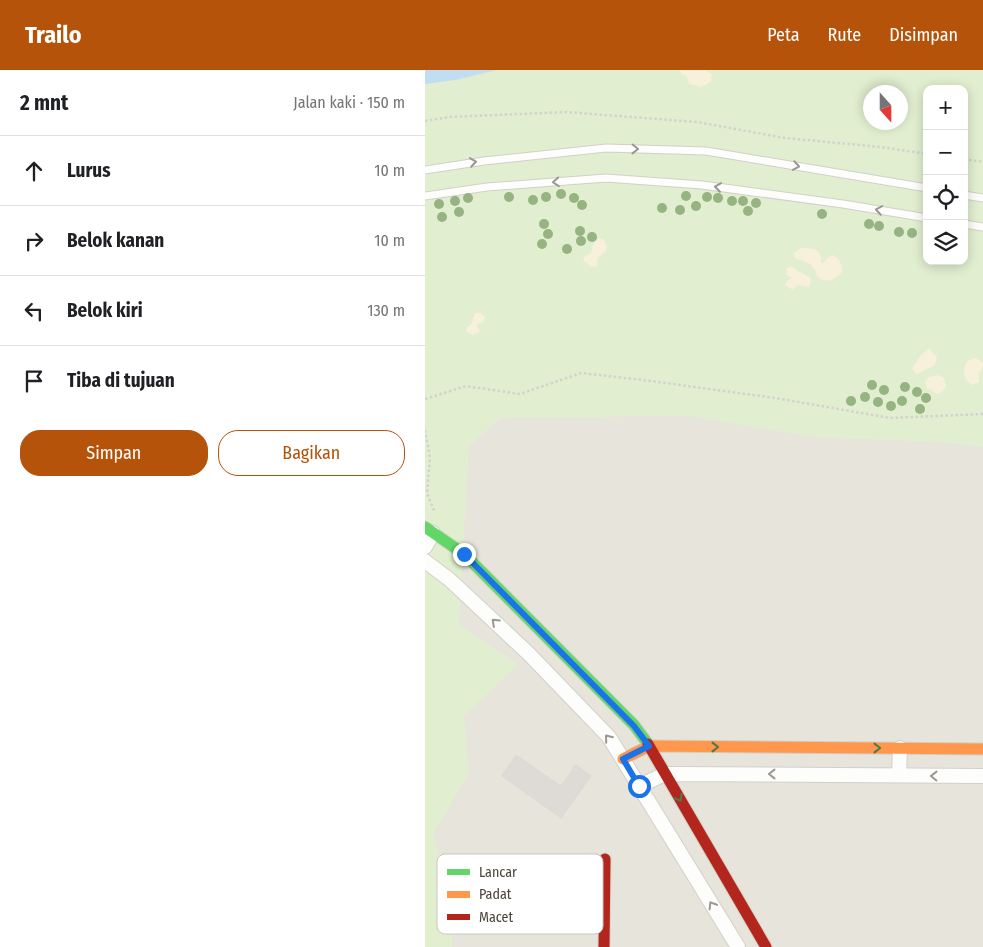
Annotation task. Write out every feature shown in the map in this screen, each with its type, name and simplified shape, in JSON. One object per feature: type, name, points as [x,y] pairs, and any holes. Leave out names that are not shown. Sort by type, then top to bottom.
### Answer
[{"type":"street","points":[[425,547],[429,530],[464,554],[634,726],[649,746],[761,946]]},
{"type":"street","points":[[425,561],[450,580],[529,654],[609,737],[738,947]]},
{"type":"street","points":[[623,759],[649,746],[983,749]]},
{"type":"street","points":[[899,775],[900,748]]},
{"type":"street","points":[[639,786],[665,774],[983,776]]},
{"type":"street","points":[[604,947],[605,859]]},
{"type":"lane","points":[[425,170],[484,161],[606,148],[706,150],[923,187]]},
{"type":"lane","points":[[425,196],[487,187],[606,178],[702,185],[843,204],[923,217]]},
{"type":"lane","points":[[968,195],[983,198]]},
{"type":"lane","points":[[968,225],[983,227]]},
{"type":"path","points":[[425,121],[449,117],[566,112],[697,122],[785,138],[881,147],[923,153]]},
{"type":"path","points":[[968,160],[983,162]]},
{"type":"path","points":[[425,399],[466,386],[520,394],[581,373],[775,398],[890,418],[983,414]]},
{"type":"path","points":[[425,430],[430,458],[427,493],[435,511],[429,530]]},
{"type":"shaded area","points":[[425,70],[983,70],[983,947],[425,947]]},
{"type":"green space","points":[[425,70],[983,70],[983,447],[935,442],[813,437],[689,416],[501,418],[469,446],[459,625],[518,665],[464,716],[469,773],[433,834],[438,854],[437,934],[452,934],[452,947],[425,947]]},
{"type":"sand","points":[[680,70],[705,70],[712,74],[711,82],[701,87],[689,84],[687,77],[681,74]]},
{"type":"sand","points":[[599,238],[604,240],[607,246],[606,251],[598,258],[597,266],[592,267],[583,260],[584,257],[591,253],[593,245]]},
{"type":"sand","points":[[801,248],[818,251],[823,263],[833,255],[840,262],[842,272],[837,277],[828,281],[818,277],[811,265],[794,258],[794,253]]},
{"type":"sand","points":[[791,266],[810,277],[809,287],[798,285],[793,290],[785,285],[792,278],[787,275],[786,269]]},
{"type":"sand","points":[[475,313],[481,313],[485,317],[484,321],[477,325],[480,332],[472,335],[466,331],[467,327],[471,325]]},
{"type":"sand","points":[[928,349],[937,356],[935,365],[917,374],[912,369],[920,356]]},
{"type":"sand","points":[[976,358],[983,363],[979,373],[979,382],[972,385],[965,377],[964,368],[967,361]]},
{"type":"sand","points":[[938,375],[944,378],[946,385],[943,391],[937,394],[927,388],[925,382],[929,377]]},
{"type":"water","points":[[425,70],[497,70],[455,80],[425,84]]},
{"type":"building","points":[[516,755],[561,786],[576,765],[591,776],[561,818],[502,776]]},
{"type":"traffic: fast","points":[[425,527],[464,554],[634,725],[648,744]]},
{"type":"traffic: slow","points":[[623,759],[649,746],[983,749]]},
{"type":"traffic: jam","points":[[648,744],[766,947]]},
{"type":"traffic: jam","points":[[604,947],[605,859]]},
{"type":"route","points":[[464,554],[634,726],[649,746],[623,759],[639,786]]}]
